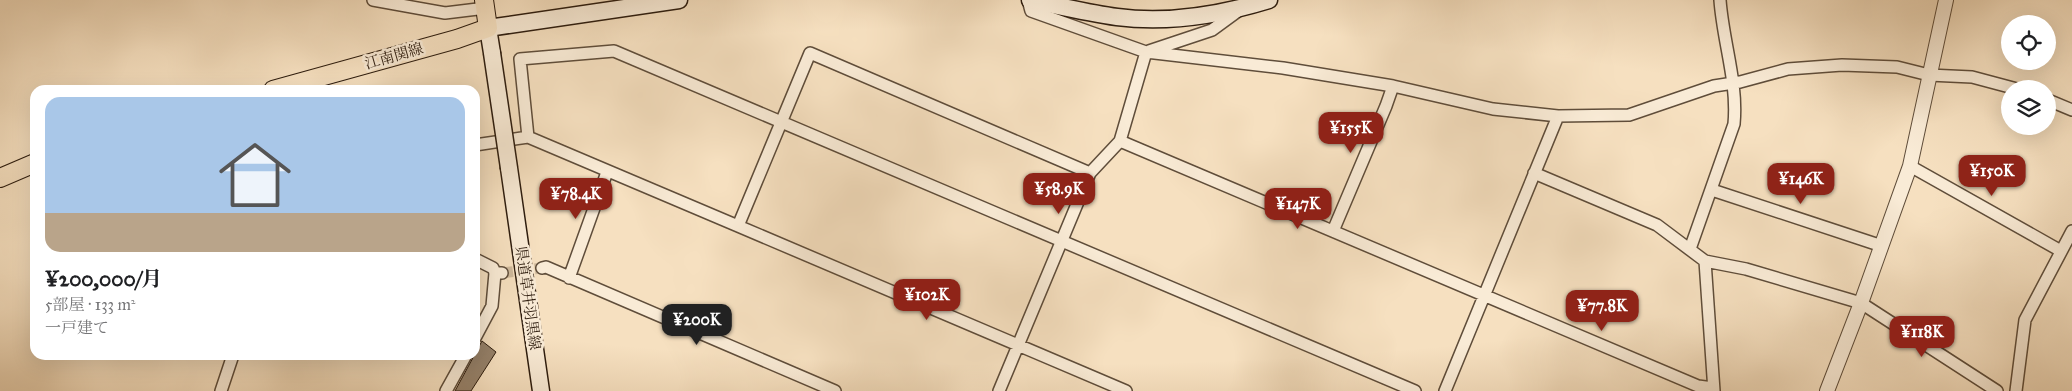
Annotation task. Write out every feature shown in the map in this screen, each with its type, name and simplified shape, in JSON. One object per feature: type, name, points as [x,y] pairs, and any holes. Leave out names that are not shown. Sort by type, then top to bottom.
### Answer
[{"type":"main road","points":[[485,4],[488,28],[679,0]]},
{"type":"main road","points":[[1029,0],[1118,17],[1166,19],[1205,16],[1269,0]]},
{"type":"main road","name":"県道草井羽黒線","points":[[488,28],[541,391]]},
{"type":"main road","name":"江南関線","points":[[291,85],[488,28]]},
{"type":"main road","points":[[0,178],[30,165]]},
{"type":"street","points":[[373,0],[445,13],[485,4]]},
{"type":"street","points":[[1029,0],[1031,11],[1146,52],[1283,68],[1392,86],[1493,109],[1558,116],[1628,115],[1714,86],[1788,69],[1842,65],[1897,67],[1929,75],[1972,77],[2001,85]]},
{"type":"street","points":[[1690,249],[1734,124],[1736,104],[1721,26],[1720,0]]},
{"type":"street","points":[[1827,391],[1910,166],[1946,0]]},
{"type":"street","points":[[1146,52],[1212,30],[1242,8]]},
{"type":"street","points":[[528,137],[520,59],[614,51],[1415,391]]},
{"type":"street","points":[[998,391],[1090,173],[1120,141],[1146,52]]},
{"type":"street","points":[[738,226],[810,53],[1090,173]]},
{"type":"street","points":[[318,85],[335,73]]},
{"type":"street","points":[[1333,231],[1386,106],[1392,86]]},
{"type":"street","points":[[2056,103],[2072,110]]},
{"type":"street","points":[[1445,391],[1558,116]]},
{"type":"street","points":[[480,144],[528,137],[1126,391]]},
{"type":"street","points":[[1120,141],[1485,297],[1698,386],[1714,390],[1705,261]]},
{"type":"street","points":[[1910,166],[2061,251]]},
{"type":"street","points":[[569,278],[607,172]]},
{"type":"street","points":[[1534,173],[1656,224],[1705,261],[1746,269],[1861,303],[1997,391]]},
{"type":"street","points":[[1712,190],[1882,246]]},
{"type":"street","points":[[2016,391],[2025,320],[2072,231]]},
{"type":"street","points":[[480,262],[493,268],[498,273],[492,306],[480,329]]},
{"type":"street","points":[[542,268],[835,391]]},
{"type":"street","points":[[221,391],[231,360]]},
{"type":"street","points":[[446,391],[463,360]]},
{"type":"building","points":[[482,341],[496,352],[471,391],[455,391],[472,360],[480,360],[480,345]]},
{"type":"tunnel","points":[[502,273],[542,268]]}]
